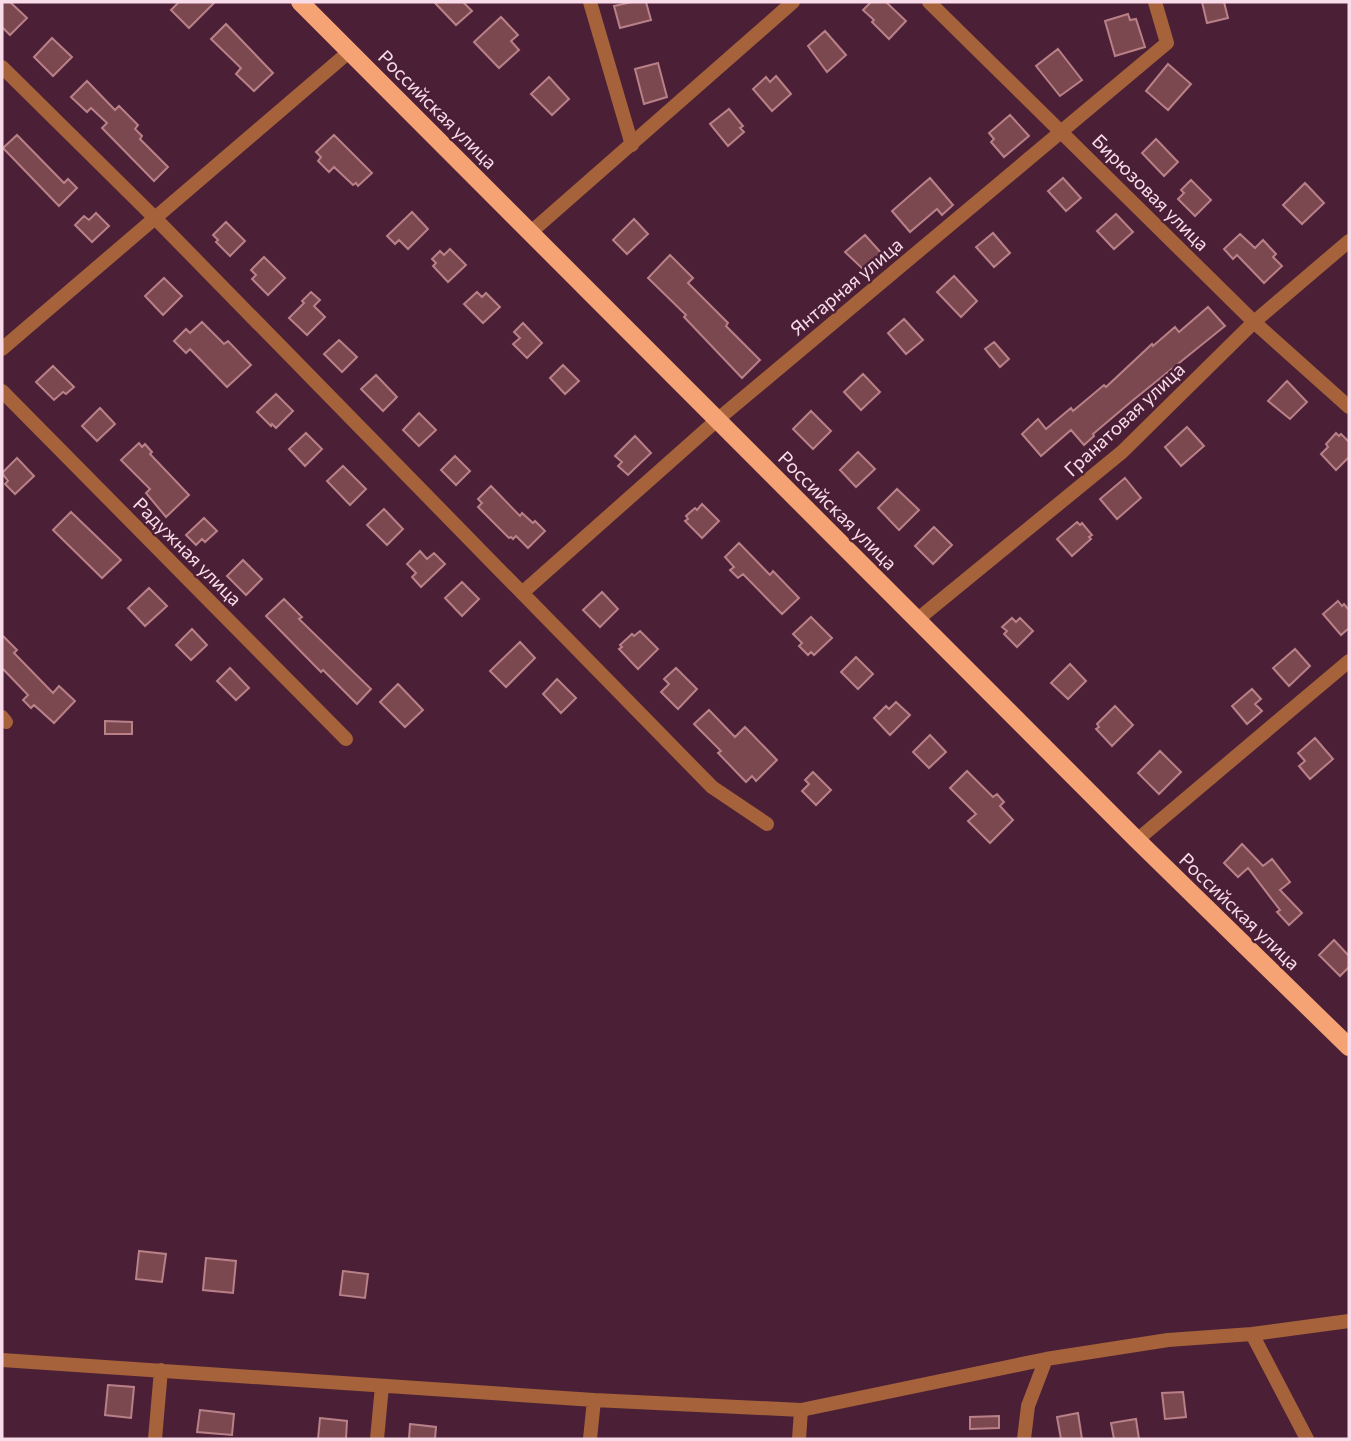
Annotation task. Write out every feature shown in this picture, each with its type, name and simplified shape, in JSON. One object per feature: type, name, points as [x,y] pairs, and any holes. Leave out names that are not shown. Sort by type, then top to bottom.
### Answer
[{"type":"main road","name":"Российская улица","points":[[300,2],[1137,840],[1349,1047]]},
{"type":"street","points":[[590,2],[632,145]]},
{"type":"street","points":[[531,232],[793,2]]},
{"type":"street","name":"Бирюзовая улица","points":[[929,2],[1254,322],[1349,407]]},
{"type":"street","name":"Янтарная улица","points":[[522,593],[717,420],[1167,43],[1155,2]]},
{"type":"street","points":[[2,349],[350,51]]},
{"type":"street","points":[[2,67],[156,219],[712,787],[767,824]]},
{"type":"street","name":"Гранатовая улица","points":[[918,620],[1122,452],[1254,322],[1349,241]]},
{"type":"street","name":"Радужная улица","points":[[2,391],[346,739]]},
{"type":"street","points":[[1137,840],[1349,661]]},
{"type":"street","points":[[2,1360],[594,1400],[801,1410],[1046,1359],[1168,1340],[1252,1334],[1349,1321]]},
{"type":"street","points":[[1252,1334],[1307,1439]]},
{"type":"street","points":[[1024,1439],[1028,1406],[1046,1359]]},
{"type":"street","points":[[155,1439],[161,1370]]},
{"type":"street","points":[[377,1439],[382,1386]]},
{"type":"street","points":[[590,1439],[594,1400]]},
{"type":"street","points":[[799,1439],[801,1410]]},
{"type":"building","points":[[2,2],[10,2],[27,18],[10,35],[2,27]]},
{"type":"building","points":[[179,2],[215,2],[189,28],[171,10]]},
{"type":"building","points":[[434,2],[463,2],[472,11],[456,25]]},
{"type":"building","points":[[646,2],[651,20],[620,28],[614,6]]},
{"type":"building","points":[[871,2],[886,2],[906,21],[889,39],[863,10]]},
{"type":"building","points":[[1202,2],[1224,2],[1228,18],[1207,23]]},
{"type":"building","points":[[1128,14],[1130,20],[1136,19],[1145,47],[1115,56],[1105,21]]},
{"type":"building","points":[[501,17],[518,35],[511,41],[519,50],[499,68],[474,42]]},
{"type":"building","points":[[226,24],[273,73],[254,91],[236,74],[241,68],[211,39]]},
{"type":"building","points":[[825,31],[846,55],[827,72],[808,46]]},
{"type":"building","points":[[52,38],[72,57],[53,76],[34,57]]},
{"type":"building","points":[[1058,49],[1082,80],[1060,96],[1036,66]]},
{"type":"building","points":[[658,63],[667,97],[644,104],[635,69]]},
{"type":"building","points":[[1168,64],[1191,84],[1168,110],[1146,91]]},
{"type":"building","points":[[776,76],[791,94],[772,111],[753,89],[766,77],[770,82]]},
{"type":"building","points":[[549,77],[569,99],[552,115],[531,94]]},
{"type":"building","points":[[87,81],[115,110],[119,106],[138,125],[135,129],[142,136],[140,139],[168,167],[154,181],[102,128],[107,123],[91,108],[87,112],[71,97]]},
{"type":"building","points":[[729,109],[743,126],[740,128],[744,132],[728,146],[710,124]]},
{"type":"building","points":[[1010,115],[1029,136],[1004,157],[991,142],[994,139],[989,133]]},
{"type":"building","points":[[17,135],[64,183],[68,179],[77,188],[59,206],[3,148]]},
{"type":"building","points":[[334,135],[372,173],[358,186],[356,183],[353,185],[334,167],[329,172],[318,161],[321,157],[316,152]]},
{"type":"building","points":[[1156,139],[1178,162],[1164,176],[1142,153]]},
{"type":"building","points":[[930,178],[953,205],[942,215],[937,209],[910,232],[892,211]]},
{"type":"building","points":[[1063,178],[1081,198],[1066,211],[1048,191]]},
{"type":"building","points":[[1191,180],[1211,200],[1195,216],[1178,199],[1184,193],[1181,190]]},
{"type":"building","points":[[1305,183],[1324,203],[1302,224],[1283,205]]},
{"type":"building","points":[[412,212],[428,229],[408,249],[399,240],[395,244],[387,236]]},
{"type":"building","points":[[96,213],[109,226],[92,242],[75,225],[84,216],[89,220]]},
{"type":"building","points":[[1116,214],[1133,232],[1114,249],[1097,231]]},
{"type":"building","points":[[634,219],[648,234],[627,254],[613,240]]},
{"type":"building","points":[[226,222],[245,241],[230,256],[213,235]]},
{"type":"building","points":[[993,233],[1010,253],[994,267],[976,247]]},
{"type":"building","points":[[1240,234],[1255,248],[1263,240],[1276,254],[1273,257],[1282,266],[1264,283],[1237,255],[1233,259],[1224,249]]},
{"type":"building","points":[[865,235],[883,255],[865,271],[845,252]]},
{"type":"building","points":[[450,249],[466,265],[448,282],[433,266],[436,263],[432,259],[440,251],[444,255]]},
{"type":"building","points":[[670,255],[693,278],[688,283],[760,360],[742,378],[684,317],[686,315],[648,278]]},
{"type":"building","points":[[264,257],[285,278],[268,295],[252,279],[256,275],[251,270]]},
{"type":"building","points":[[954,276],[977,301],[961,317],[937,292]]},
{"type":"building","points":[[164,278],[182,296],[163,315],[145,296]]},
{"type":"building","points":[[311,292],[320,300],[314,306],[325,317],[307,335],[289,318]]},
{"type":"building","points":[[477,292],[482,297],[486,293],[500,307],[483,323],[464,304]]},
{"type":"building","points":[[1208,307],[1225,326],[1132,401],[1084,445],[1071,430],[1041,456],[1022,434],[1038,419],[1046,429],[1071,408],[1073,411],[1104,385],[1106,387],[1152,344],[1153,346],[1175,327],[1179,332]]},
{"type":"building","points":[[904,319],[923,340],[906,354],[888,333]]},
{"type":"building","points":[[202,322],[224,344],[228,341],[251,365],[227,387],[190,349],[186,353],[174,341],[186,329],[190,333]]},
{"type":"building","points":[[523,323],[542,343],[527,358],[513,344],[520,338],[514,332]]},
{"type":"building","points":[[339,340],[357,357],[342,372],[324,354]]},
{"type":"building","points":[[994,342],[1009,359],[1000,367],[985,349]]},
{"type":"building","points":[[563,365],[579,381],[565,394],[550,378]]},
{"type":"building","points":[[53,366],[74,387],[54,400],[36,382]]},
{"type":"building","points":[[863,374],[880,392],[861,410],[844,392]]},
{"type":"building","points":[[376,375],[397,397],[383,411],[361,389]]},
{"type":"building","points":[[1287,381],[1307,402],[1290,419],[1268,401]]},
{"type":"building","points":[[276,394],[293,411],[276,428],[257,412]]},
{"type":"building","points":[[100,408],[115,424],[97,441],[82,426]]},
{"type":"building","points":[[811,411],[831,431],[813,449],[793,429]]},
{"type":"building","points":[[419,413],[436,430],[419,446],[403,430]]},
{"type":"building","points":[[1187,427],[1204,446],[1181,466],[1165,447]]},
{"type":"building","points":[[306,433],[322,449],[305,466],[289,449]]},
{"type":"building","points":[[1336,433],[1349,442],[1349,457],[1336,470],[1321,454]]},
{"type":"building","points":[[635,436],[651,453],[628,475],[618,466],[622,462],[615,456]]},
{"type":"building","points":[[139,443],[142,447],[145,444],[152,452],[150,454],[189,495],[166,517],[146,493],[150,489],[121,460]]},
{"type":"building","points":[[858,452],[875,469],[856,487],[840,470]]},
{"type":"building","points":[[455,456],[470,471],[456,485],[441,470]]},
{"type":"building","points":[[17,458],[34,476],[15,494],[5,484],[8,481],[2,473]]},
{"type":"building","points":[[343,466],[366,489],[350,505],[327,481]]},
{"type":"building","points":[[1125,478],[1141,498],[1117,519],[1100,499]]},
{"type":"building","points":[[491,486],[520,516],[522,513],[545,531],[528,548],[516,536],[509,538],[478,507],[482,503],[478,499]]},
{"type":"building","points":[[897,489],[919,510],[899,530],[878,508]]},
{"type":"building","points":[[702,504],[719,521],[702,538],[685,521],[688,519],[686,516]]},
{"type":"building","points":[[384,509],[403,529],[387,545],[367,525]]},
{"type":"building","points":[[71,512],[121,560],[102,578],[53,530]]},
{"type":"building","points":[[204,518],[217,531],[205,542],[202,539],[196,545],[186,535]]},
{"type":"building","points":[[1077,522],[1080,525],[1082,523],[1092,535],[1072,556],[1057,539]]},
{"type":"building","points":[[934,527],[952,545],[933,564],[915,546]]},
{"type":"building","points":[[739,543],[770,575],[773,571],[799,598],[782,614],[743,574],[738,578],[730,570],[734,567],[725,557]]},
{"type":"building","points":[[420,551],[427,559],[434,553],[445,564],[421,587],[412,577],[416,573],[407,564]]},
{"type":"building","points":[[243,560],[262,579],[246,595],[227,576]]},
{"type":"building","points":[[462,582],[479,599],[462,616],[445,598]]},
{"type":"building","points":[[149,588],[167,606],[145,626],[128,608]]},
{"type":"building","points":[[602,592],[618,609],[600,627],[583,610]]},
{"type":"building","points":[[284,599],[302,617],[299,619],[371,689],[357,704],[266,616]]},
{"type":"building","points":[[1338,601],[1349,610],[1349,628],[1341,635],[1323,614]]},
{"type":"building","points":[[811,617],[832,638],[814,655],[811,652],[808,655],[793,634]]},
{"type":"building","points":[[1012,618],[1016,622],[1020,618],[1033,631],[1017,647],[1004,634],[1007,631],[1002,627]]},
{"type":"building","points":[[192,629],[207,645],[191,660],[176,645]]},
{"type":"building","points":[[640,631],[658,649],[638,669],[619,649],[632,634],[634,636]]},
{"type":"building","points":[[2,635],[17,650],[14,653],[53,693],[59,686],[75,701],[54,723],[34,705],[31,708],[23,700],[28,695],[2,668]]},
{"type":"building","points":[[520,642],[535,658],[506,687],[490,671]]},
{"type":"building","points":[[1295,649],[1310,666],[1289,686],[1273,668]]},
{"type":"building","points":[[856,657],[873,674],[858,689],[841,672]]},
{"type":"building","points":[[1070,664],[1086,681],[1068,699],[1051,683]]},
{"type":"building","points":[[230,668],[249,688],[236,700],[217,681]]},
{"type":"building","points":[[676,668],[697,689],[678,709],[661,692],[669,684],[664,679]]},
{"type":"building","points":[[557,679],[576,698],[561,713],[543,694]]},
{"type":"building","points":[[398,684],[423,710],[405,727],[380,702]]},
{"type":"building","points":[[1252,689],[1261,699],[1255,704],[1262,711],[1247,724],[1232,706]]},
{"type":"building","points":[[896,702],[910,715],[890,735],[874,718],[886,706],[889,709]]},
{"type":"building","points":[[1115,706],[1133,725],[1112,746],[1096,729],[1099,727],[1097,724]]},
{"type":"building","points":[[709,710],[735,737],[745,727],[777,760],[756,781],[752,776],[746,782],[694,724]]},
{"type":"building","points":[[105,721],[132,722],[132,734],[105,734]]},
{"type":"building","points":[[930,735],[946,752],[929,768],[913,752]]},
{"type":"building","points":[[1315,738],[1333,759],[1310,779],[1299,766],[1305,761],[1298,753]]},
{"type":"building","points":[[1160,751],[1181,772],[1159,794],[1138,773]]},
{"type":"building","points":[[967,771],[993,797],[997,794],[1004,802],[1000,806],[1013,820],[990,843],[968,821],[976,814],[950,788]]},
{"type":"building","points":[[813,772],[831,790],[816,805],[802,791],[809,784],[805,780]]},
{"type":"building","points":[[1242,844],[1263,866],[1272,859],[1290,882],[1280,890],[1302,913],[1289,925],[1277,912],[1280,910],[1248,868],[1238,877],[1224,863]]},
{"type":"building","points":[[1334,940],[1349,956],[1349,967],[1340,976],[1319,955]]},
{"type":"building","points":[[139,1251],[166,1254],[162,1282],[136,1279]]},
{"type":"building","points":[[206,1258],[236,1261],[233,1293],[203,1290]]},
{"type":"building","points":[[343,1271],[368,1274],[365,1298],[340,1295]]},
{"type":"building","points":[[108,1385],[134,1387],[131,1418],[105,1415]]},
{"type":"building","points":[[1183,1392],[1186,1417],[1165,1419],[1162,1393]]},
{"type":"building","points":[[200,1410],[234,1414],[232,1435],[197,1432]]},
{"type":"building","points":[[1078,1413],[1082,1439],[1061,1439],[1057,1417]]},
{"type":"building","points":[[999,1416],[999,1428],[970,1429],[970,1417]]},
{"type":"building","points":[[320,1418],[347,1421],[346,1439],[318,1439]]},
{"type":"building","points":[[1136,1419],[1139,1439],[1114,1439],[1111,1423]]},
{"type":"building","points":[[410,1424],[436,1427],[435,1439],[409,1439]]}]
